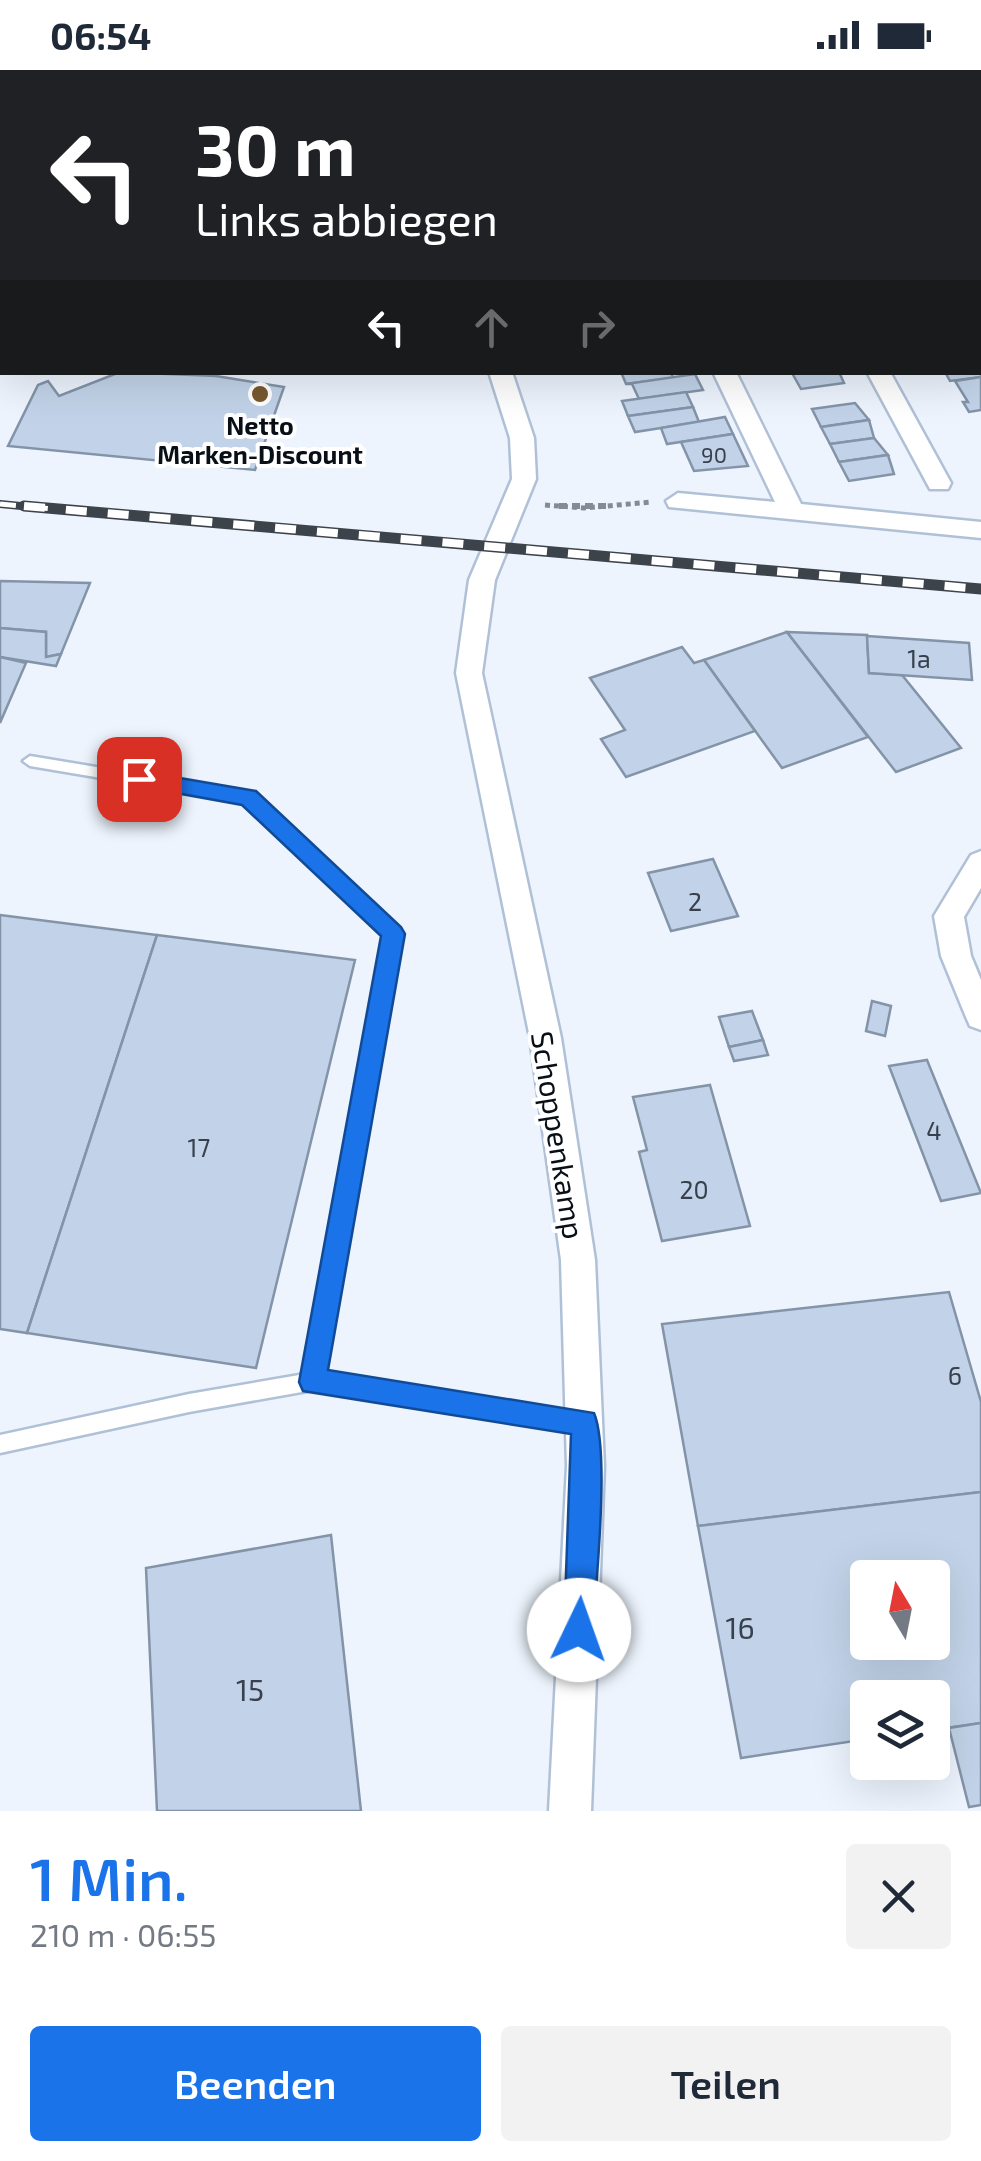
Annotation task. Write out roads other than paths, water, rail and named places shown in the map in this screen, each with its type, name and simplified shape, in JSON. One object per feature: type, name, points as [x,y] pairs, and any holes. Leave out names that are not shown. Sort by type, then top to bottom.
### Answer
[{"type":"street","name":"Schoppenkamp","points":[[501,375],[522,434],[521,491],[492,550],[477,602],[469,673],[554,1078],[578,1262],[586,1485],[570,1811]]},
{"type":"street","points":[[725,375],[792,512]]},
{"type":"street","points":[[880,375],[939,483]]},
{"type":"street","points":[[678,501],[981,530]]},
{"type":"street","points":[[981,862],[949,916],[956,956],[981,1017]]},
{"type":"lane","points":[[30,761],[248,797],[393,934],[313,1382]]},
{"type":"lane","points":[[0,1444],[189,1403],[313,1382],[584,1422]]},
{"type":"railway","points":[[0,504],[52,509]]},
{"type":"railway","points":[[24,506],[981,589]]},
{"type":"place","name":"Netto Marken-Discount","points":[[260,394]]}]
